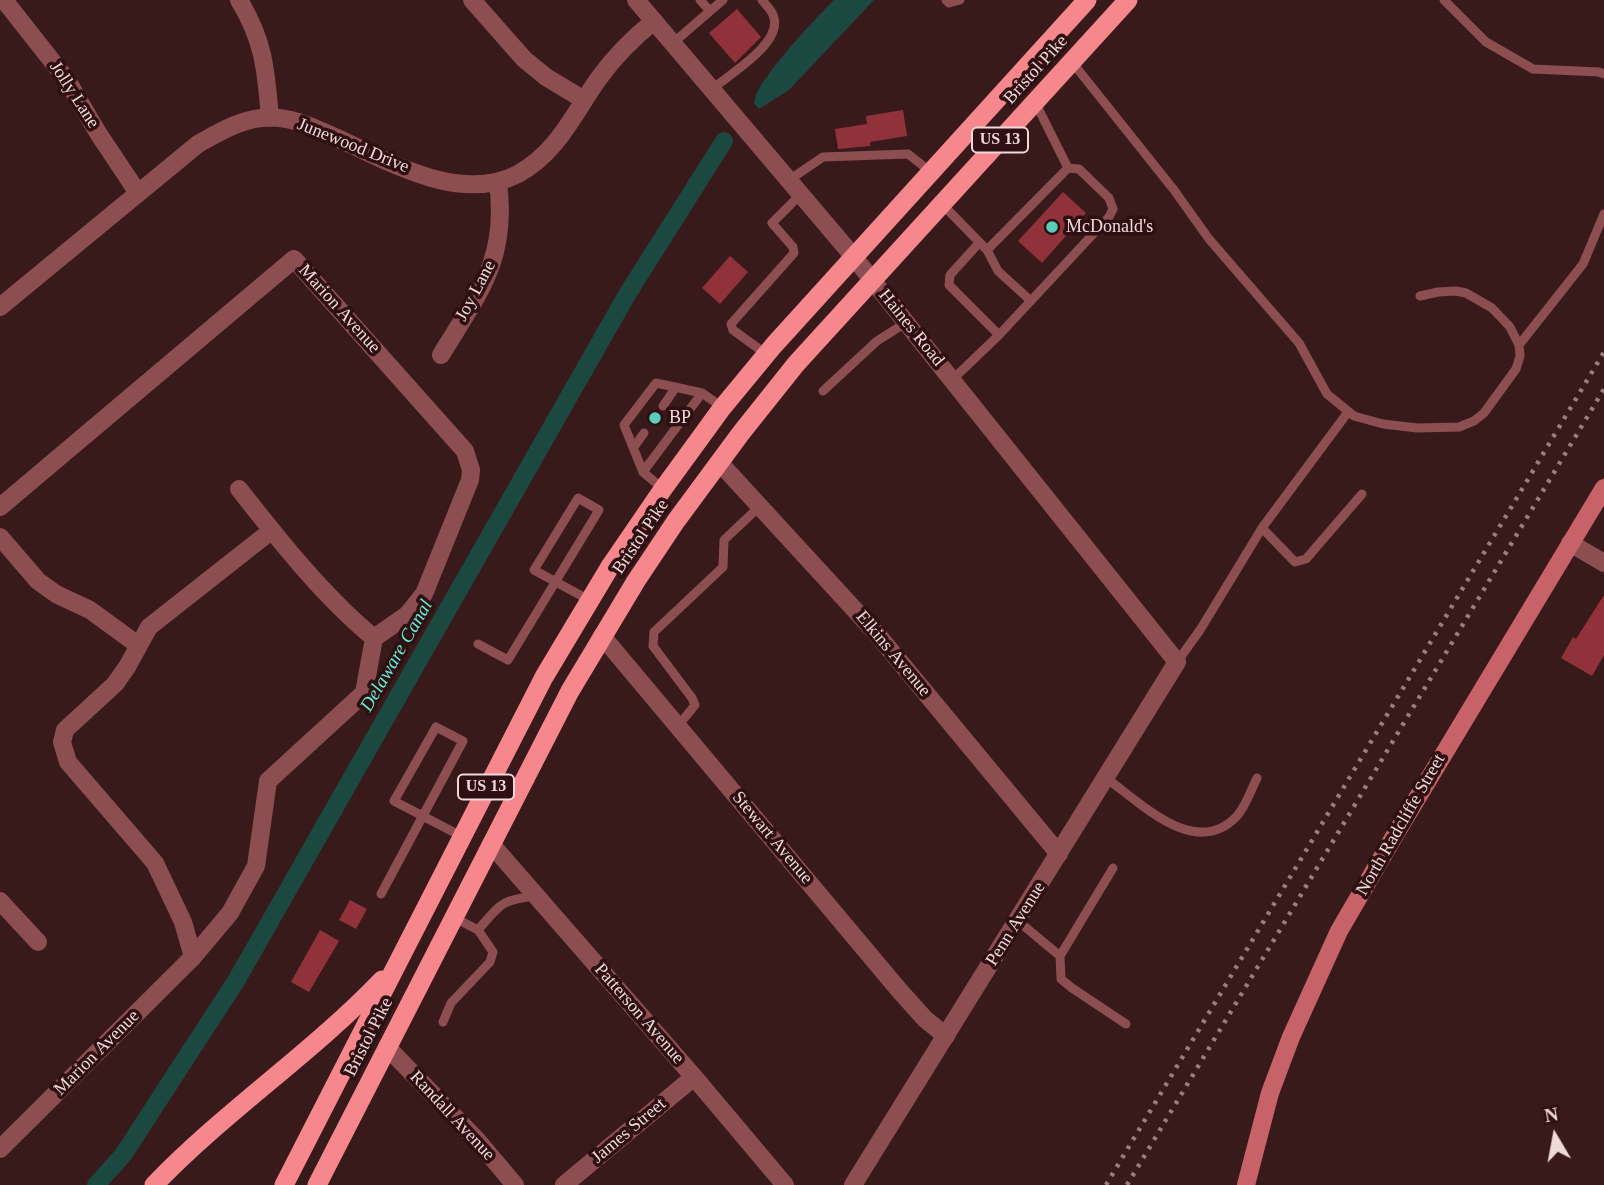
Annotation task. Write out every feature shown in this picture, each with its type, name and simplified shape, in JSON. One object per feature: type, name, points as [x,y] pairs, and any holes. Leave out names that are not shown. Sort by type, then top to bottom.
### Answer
[{"type":"highway","name":"Bristol Pike","points":[[284,1185],[544,677],[589,600],[663,489],[722,408],[766,354],[1087,0]]},
{"type":"highway","name":"Bristol Pike","points":[[317,1185],[564,703],[602,636],[676,521],[796,364],[1128,0]]},
{"type":"highway","points":[[154,1185],[206,1134],[328,1030],[394,968]]},
{"type":"main road","name":"North Radcliffe Street","points":[[1246,1185],[1270,1093],[1287,1048],[1339,932],[1604,488]]},
{"type":"street","name":"Jolly Lane","points":[[4,0],[67,80],[138,193]]},
{"type":"street","points":[[239,0],[253,23],[259,40],[267,79],[270,118]]},
{"type":"street","points":[[472,0],[524,60],[584,100]]},
{"type":"street","name":"Haines Road","points":[[641,2],[654,21],[907,322],[1021,469],[1177,662]]},
{"type":"street","name":"Junewood Drive","points":[[0,307],[198,144],[244,121],[270,118],[292,120],[429,177],[474,186],[498,182],[516,175],[546,153],[563,134],[619,53],[654,21]]},
{"type":"street","name":"Joy Lane","points":[[441,355],[488,276],[495,258],[501,205],[498,182]]},
{"type":"street","name":"Marion Avenue","points":[[0,506],[294,259],[465,451],[471,470],[470,480],[424,594],[407,615],[374,638],[364,693],[268,781],[256,866],[230,913],[193,957],[0,1149]]},
{"type":"street","name":"Elkins Avenue","points":[[719,462],[876,633],[1059,854]]},
{"type":"street","points":[[239,489],[271,531],[355,622],[374,638]]},
{"type":"street","points":[[193,957],[183,922],[155,863],[68,762],[62,742],[65,730],[75,719],[91,708],[115,684],[149,627],[271,531]]},
{"type":"street","points":[[0,537],[38,581],[56,594],[90,610],[138,645]]},
{"type":"street","points":[[1570,543],[1604,563]]},
{"type":"street","name":"Stewart Avenue","points":[[602,636],[899,990],[926,1020],[946,1036]]},
{"type":"street","name":"Penn Avenue","points":[[853,1185],[1177,662]]},
{"type":"street","name":"Patterson Avenue","points":[[491,844],[694,1076],[785,1185]]},
{"type":"street","points":[[0,901],[38,942]]},
{"type":"street","name":"Randall Avenue","points":[[387,1047],[477,1140],[515,1185]]},
{"type":"street","name":"James Street","points":[[564,1185],[694,1076]]},
{"type":"lane","points":[[700,0],[710,11]]},
{"type":"lane","points":[[673,43],[723,0]]},
{"type":"lane","points":[[712,89],[769,43],[775,20],[762,0]]},
{"type":"lane","points":[[947,0],[948,3],[960,0]]},
{"type":"lane","points":[[1444,0],[1486,42],[1533,69],[1604,74]]},
{"type":"lane","points":[[1072,62],[1174,190],[1209,239],[1299,343],[1327,394],[1348,412],[1363,420],[1416,428],[1443,429],[1466,424],[1484,413],[1516,369],[1520,356],[1519,345],[1510,327],[1492,308],[1466,293],[1438,292],[1420,296]]},
{"type":"lane","points":[[1035,102],[1068,168]]},
{"type":"lane","points":[[766,354],[733,330],[731,324],[794,253],[793,247],[772,223],[795,187],[823,157],[908,154],[931,172]]},
{"type":"lane","points":[[987,250],[1068,168]]},
{"type":"lane","points":[[953,379],[999,335],[1109,217],[1113,209],[1109,198],[1079,169],[1068,168]]},
{"type":"lane","points":[[942,204],[987,250],[998,271],[1031,301]]},
{"type":"lane","points":[[1519,345],[1583,264],[1604,214]]},
{"type":"lane","points":[[979,243],[950,275],[949,285],[999,335]]},
{"type":"lane","points":[[823,391],[877,341],[907,322]]},
{"type":"lane","points":[[663,489],[643,472],[624,425],[656,383],[702,393],[722,408]]},
{"type":"lane","points":[[663,406],[676,387]]},
{"type":"lane","points":[[643,472],[702,393]]},
{"type":"lane","points":[[1177,662],[1200,630],[1262,528],[1348,412]]},
{"type":"lane","points":[[634,447],[644,433]]},
{"type":"lane","points":[[1262,528],[1295,562],[1306,559],[1362,494]]},
{"type":"lane","points":[[478,644],[508,660],[555,581],[599,510],[578,498],[534,569],[555,581],[589,600]]},
{"type":"lane","points":[[678,726],[695,705],[653,646],[654,632],[723,567],[724,540],[760,506]]},
{"type":"lane","points":[[381,894],[421,815],[463,741],[436,727],[394,801],[421,815],[461,836]]},
{"type":"lane","points":[[1106,778],[1172,825],[1187,832],[1209,833],[1228,824],[1239,814],[1257,778]]},
{"type":"lane","points":[[1113,868],[1060,956],[1061,979],[1126,1024]]},
{"type":"lane","points":[[478,930],[501,905],[512,898],[536,896]]},
{"type":"lane","points":[[443,1022],[451,1003],[491,962],[493,952],[478,930],[453,917]]},
{"type":"lane","points":[[1018,921],[1060,956]]},
{"type":"water","points":[[834,0],[874,0],[789,90],[759,109],[754,103],[764,80]]},
{"type":"building","points":[[737,9],[761,37],[735,63],[709,33]]},
{"type":"building","points":[[903,110],[907,136],[870,142],[870,146],[838,149],[835,129],[867,124],[866,116]]},
{"type":"building","name":"McDonald's","points":[[1063,192],[1086,213],[1042,263],[1018,241]]},
{"type":"building","points":[[730,256],[748,272],[720,304],[702,288]]},
{"type":"building","points":[[1604,595],[1604,655],[1592,676],[1561,658]]},
{"type":"building","points":[[350,900],[367,909],[356,929],[339,920]]},
{"type":"building","points":[[320,930],[339,941],[309,992],[291,982]]},
{"type":"waterway","name":"Delaware Canal","points":[[96,1185],[123,1155],[236,981],[628,293],[724,141]]},
{"type":"railway","points":[[1106,1185],[1604,352]]},
{"type":"railway","points":[[1127,1185],[1604,389]]},
{"type":"place","name":"McDonald's","points":[[1052,227]]},
{"type":"place","name":"BP","points":[[655,418]]}]
